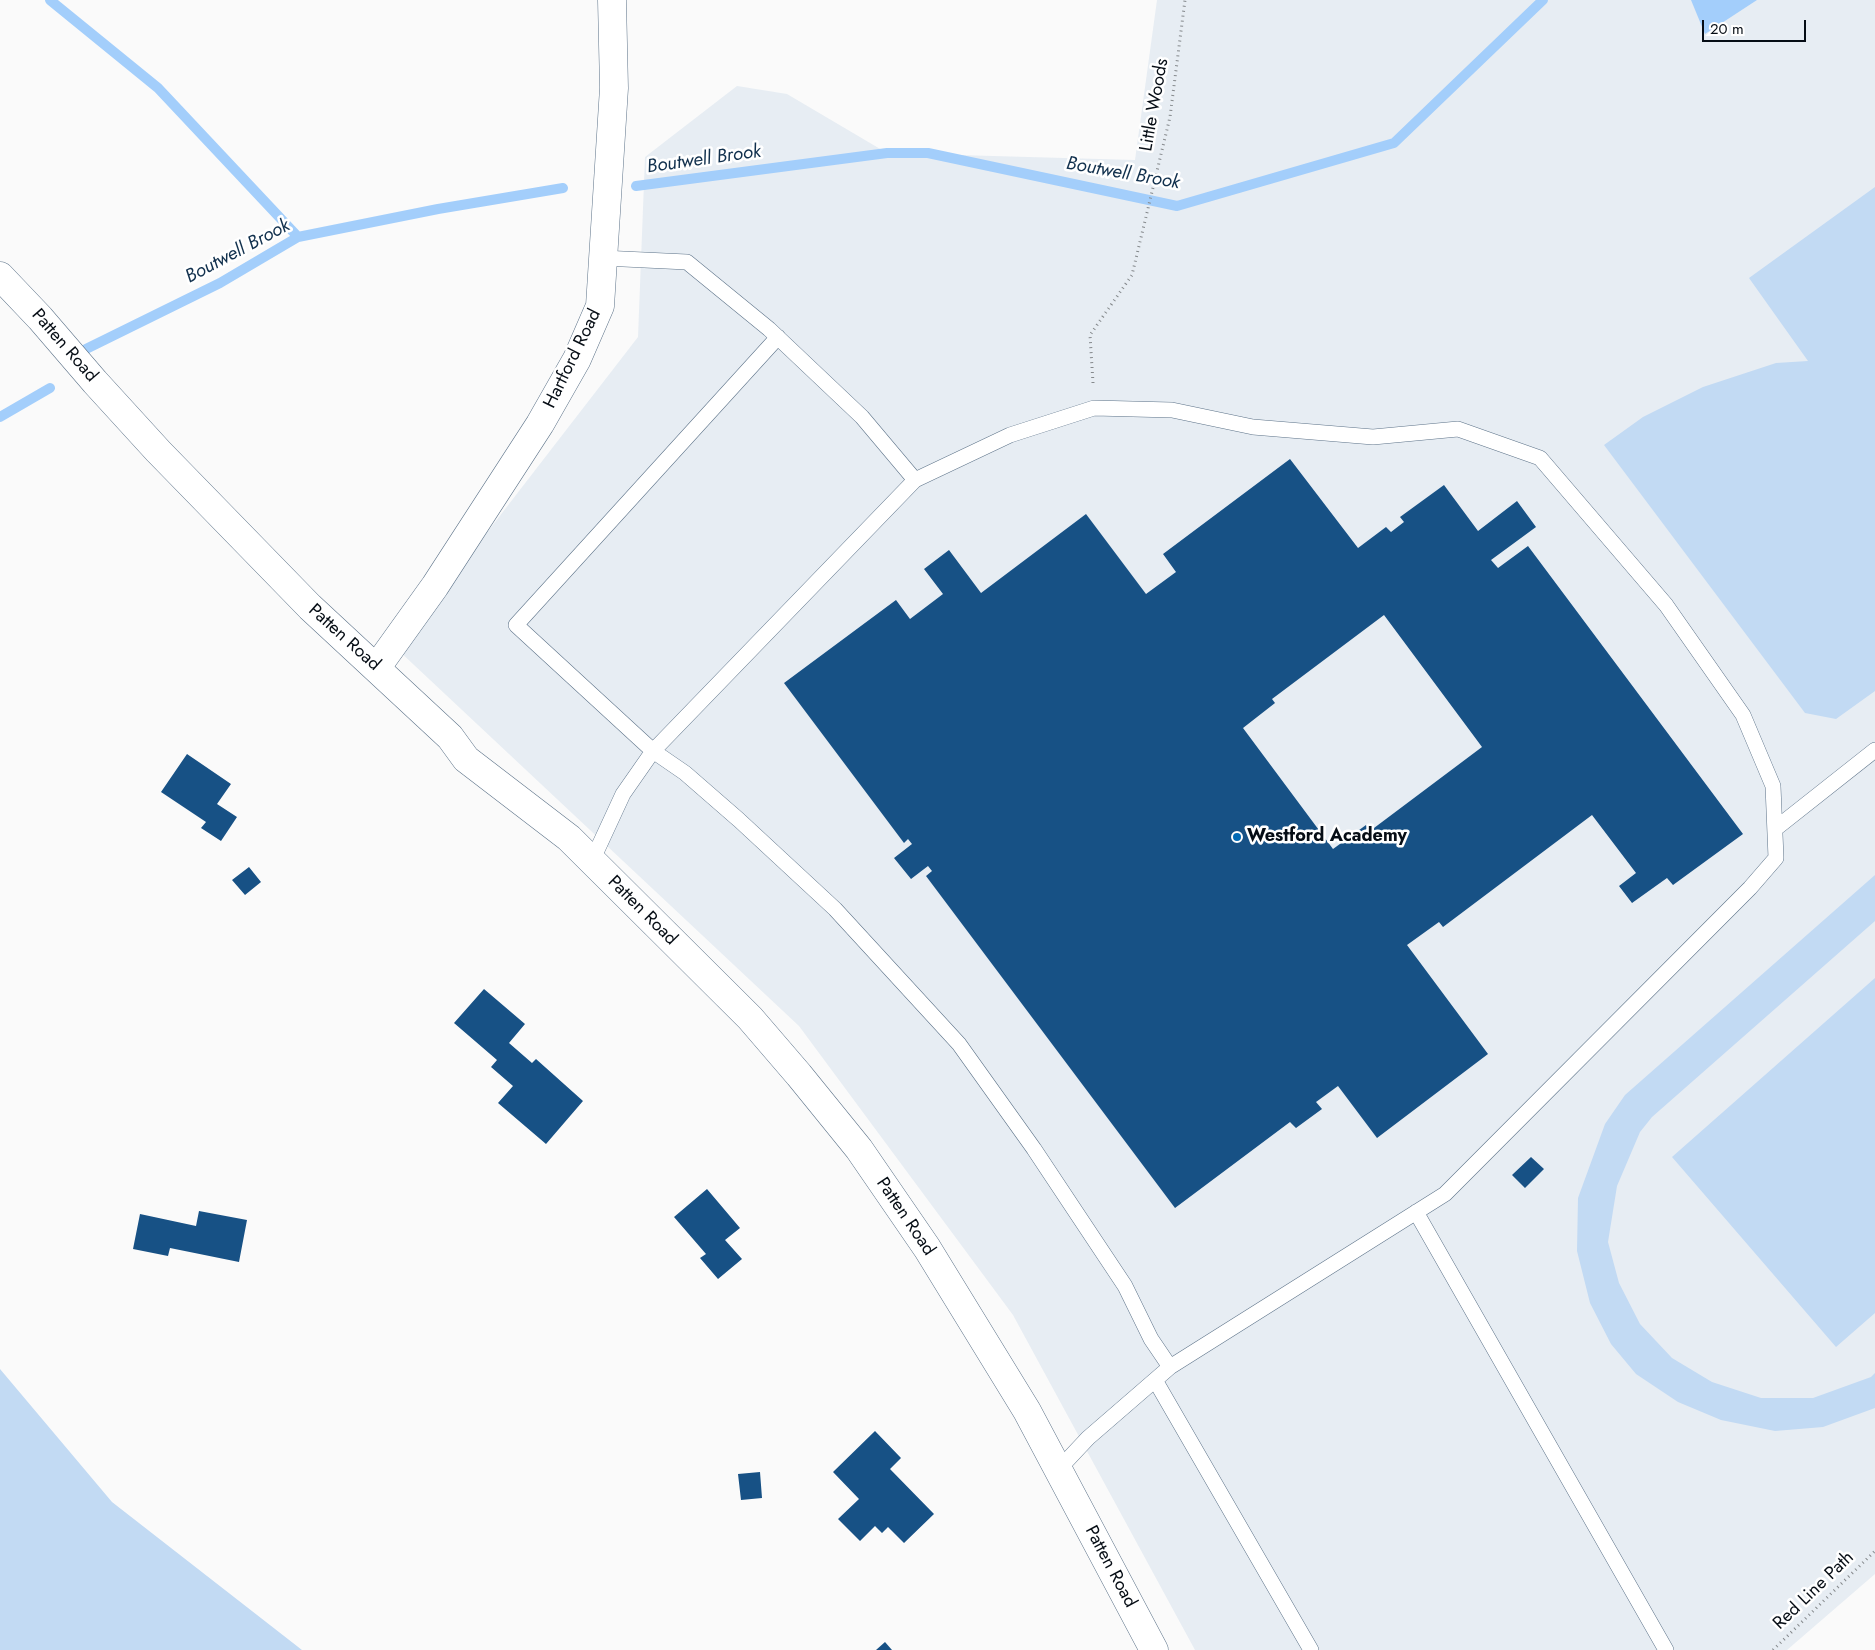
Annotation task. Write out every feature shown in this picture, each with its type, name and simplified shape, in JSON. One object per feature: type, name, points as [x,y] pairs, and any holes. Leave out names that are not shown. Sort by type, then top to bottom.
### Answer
[{"type":"street","name":"Hartford Road","points":[[377,667],[435,586],[540,424],[577,359],[600,306],[614,88],[612,0]]},
{"type":"street","name":"Patten Road","points":[[0,276],[40,318],[158,451],[310,607],[377,667],[450,737],[466,759],[569,838],[750,1018],[859,1149],[927,1248],[1027,1411],[1154,1650]]},
{"type":"lane","points":[[602,258],[686,262],[778,337],[862,417],[915,480]]},
{"type":"lane","points":[[778,337],[516,625],[653,751],[684,773],[732,814],[835,909],[958,1044],[1034,1149],[1120,1278],[1151,1339],[1170,1367]]},
{"type":"lane","points":[[592,861],[623,794],[653,751],[915,480],[1010,434],[1094,408],[1172,410],[1254,427],[1373,437],[1458,429],[1540,458],[1666,605],[1743,715],[1773,786],[1776,858],[1750,888],[1445,1194],[1170,1367],[1088,1438],[1058,1470]]},
{"type":"lane","points":[[1774,829],[1875,750]]},
{"type":"lane","points":[[1416,1212],[1666,1650]]},
{"type":"lane","points":[[1155,1380],[1312,1650]]},
{"type":"path","name":"Little Woods","points":[[1094,408],[1090,335],[1132,274],[1170,117],[1185,0]]},
{"type":"path","name":"Red Line Path","points":[[1773,1650],[1875,1552]]},
{"type":"shaded area","name":"Westford Academy","points":[[1157,0],[1875,0],[1875,1574],[1787,1650],[1195,1650],[1013,1315],[799,1026],[397,649],[638,337],[645,157],[737,86],[787,94],[887,153],[1135,160]]},
{"type":"shaded area","points":[[1875,187],[1875,691],[1836,719],[1805,713],[1604,445],[1643,417],[1703,387],[1776,363],[1808,361],[1749,278]]},
{"type":"shaded area","points":[[1875,875],[1875,921],[1652,1117],[1640,1132],[1617,1186],[1608,1242],[1619,1283],[1640,1324],[1672,1358],[1712,1382],[1761,1398],[1813,1398],[1871,1377],[1875,1373],[1875,1408],[1823,1427],[1775,1431],[1721,1420],[1678,1402],[1636,1374],[1611,1344],[1590,1303],[1577,1251],[1578,1198],[1605,1124],[1625,1095]]},
{"type":"shaded area","points":[[1875,978],[1875,1313],[1836,1347],[1672,1157]]},
{"type":"shaded area","points":[[0,1369],[112,1502],[302,1650],[0,1650]]},
{"type":"water","points":[[1691,0],[1757,0],[1705,34]]},
{"type":"building","points":[[1290,459],[1358,548],[1386,527],[1391,532],[1404,522],[1400,517],[1444,485],[1478,531],[1517,501],[1536,527],[1491,560],[1498,568],[1528,546],[1743,834],[1673,885],[1667,878],[1632,903],[1619,886],[1636,873],[1592,815],[1443,927],[1439,922],[1407,945],[1488,1054],[1377,1138],[1338,1086],[1316,1102],[1322,1109],[1296,1128],[1290,1122],[1175,1208],[926,876],[932,871],[928,866],[911,879],[894,858],[912,844],[908,839],[904,843],[784,683],[896,600],[910,619],[943,594],[924,569],[949,550],[981,593],[1086,514],[1146,594],[1176,572],[1163,554]],"holes":[[[1384,615],[1482,747],[1370,831],[1366,825],[1333,849],[1243,728],[1275,703],[1272,699]]]},
{"type":"building","points":[[187,754],[231,784],[217,804],[237,817],[221,841],[201,828],[206,822],[161,792]]},
{"type":"building","points":[[249,867],[261,882],[245,895],[232,880]]},
{"type":"building","points":[[484,989],[525,1024],[509,1043],[532,1063],[536,1059],[583,1101],[546,1144],[498,1103],[513,1086],[491,1067],[497,1060],[454,1023]]},
{"type":"building","points":[[1531,1157],[1544,1169],[1525,1188],[1512,1175]]},
{"type":"building","points":[[707,1189],[740,1228],[725,1240],[742,1259],[718,1279],[700,1258],[706,1254],[674,1217]]},
{"type":"building","points":[[199,1211],[247,1220],[239,1262],[170,1248],[168,1256],[133,1249],[140,1214],[196,1226]]},
{"type":"building","points":[[875,1431],[901,1458],[890,1469],[934,1514],[904,1543],[888,1527],[882,1533],[875,1526],[860,1541],[838,1519],[859,1499],[833,1472]]},
{"type":"building","points":[[760,1472],[762,1498],[741,1500],[738,1474]]},
{"type":"building","points":[[885,1642],[892,1650],[876,1650]]},
{"type":"waterway","points":[[50,0],[158,88],[298,237]]},
{"type":"waterway","name":"Boutwell Brook","points":[[636,186],[887,153],[928,153],[1177,206],[1394,143],[1543,0]]},
{"type":"waterway","name":"Boutwell Brook","points":[[86,349],[220,283],[298,237],[438,209],[563,188]]},
{"type":"waterway","name":"Boutwell Brook","points":[[0,417],[50,388]]},
{"type":"place","name":"Westford Academy","points":[[1237,837]]}]
